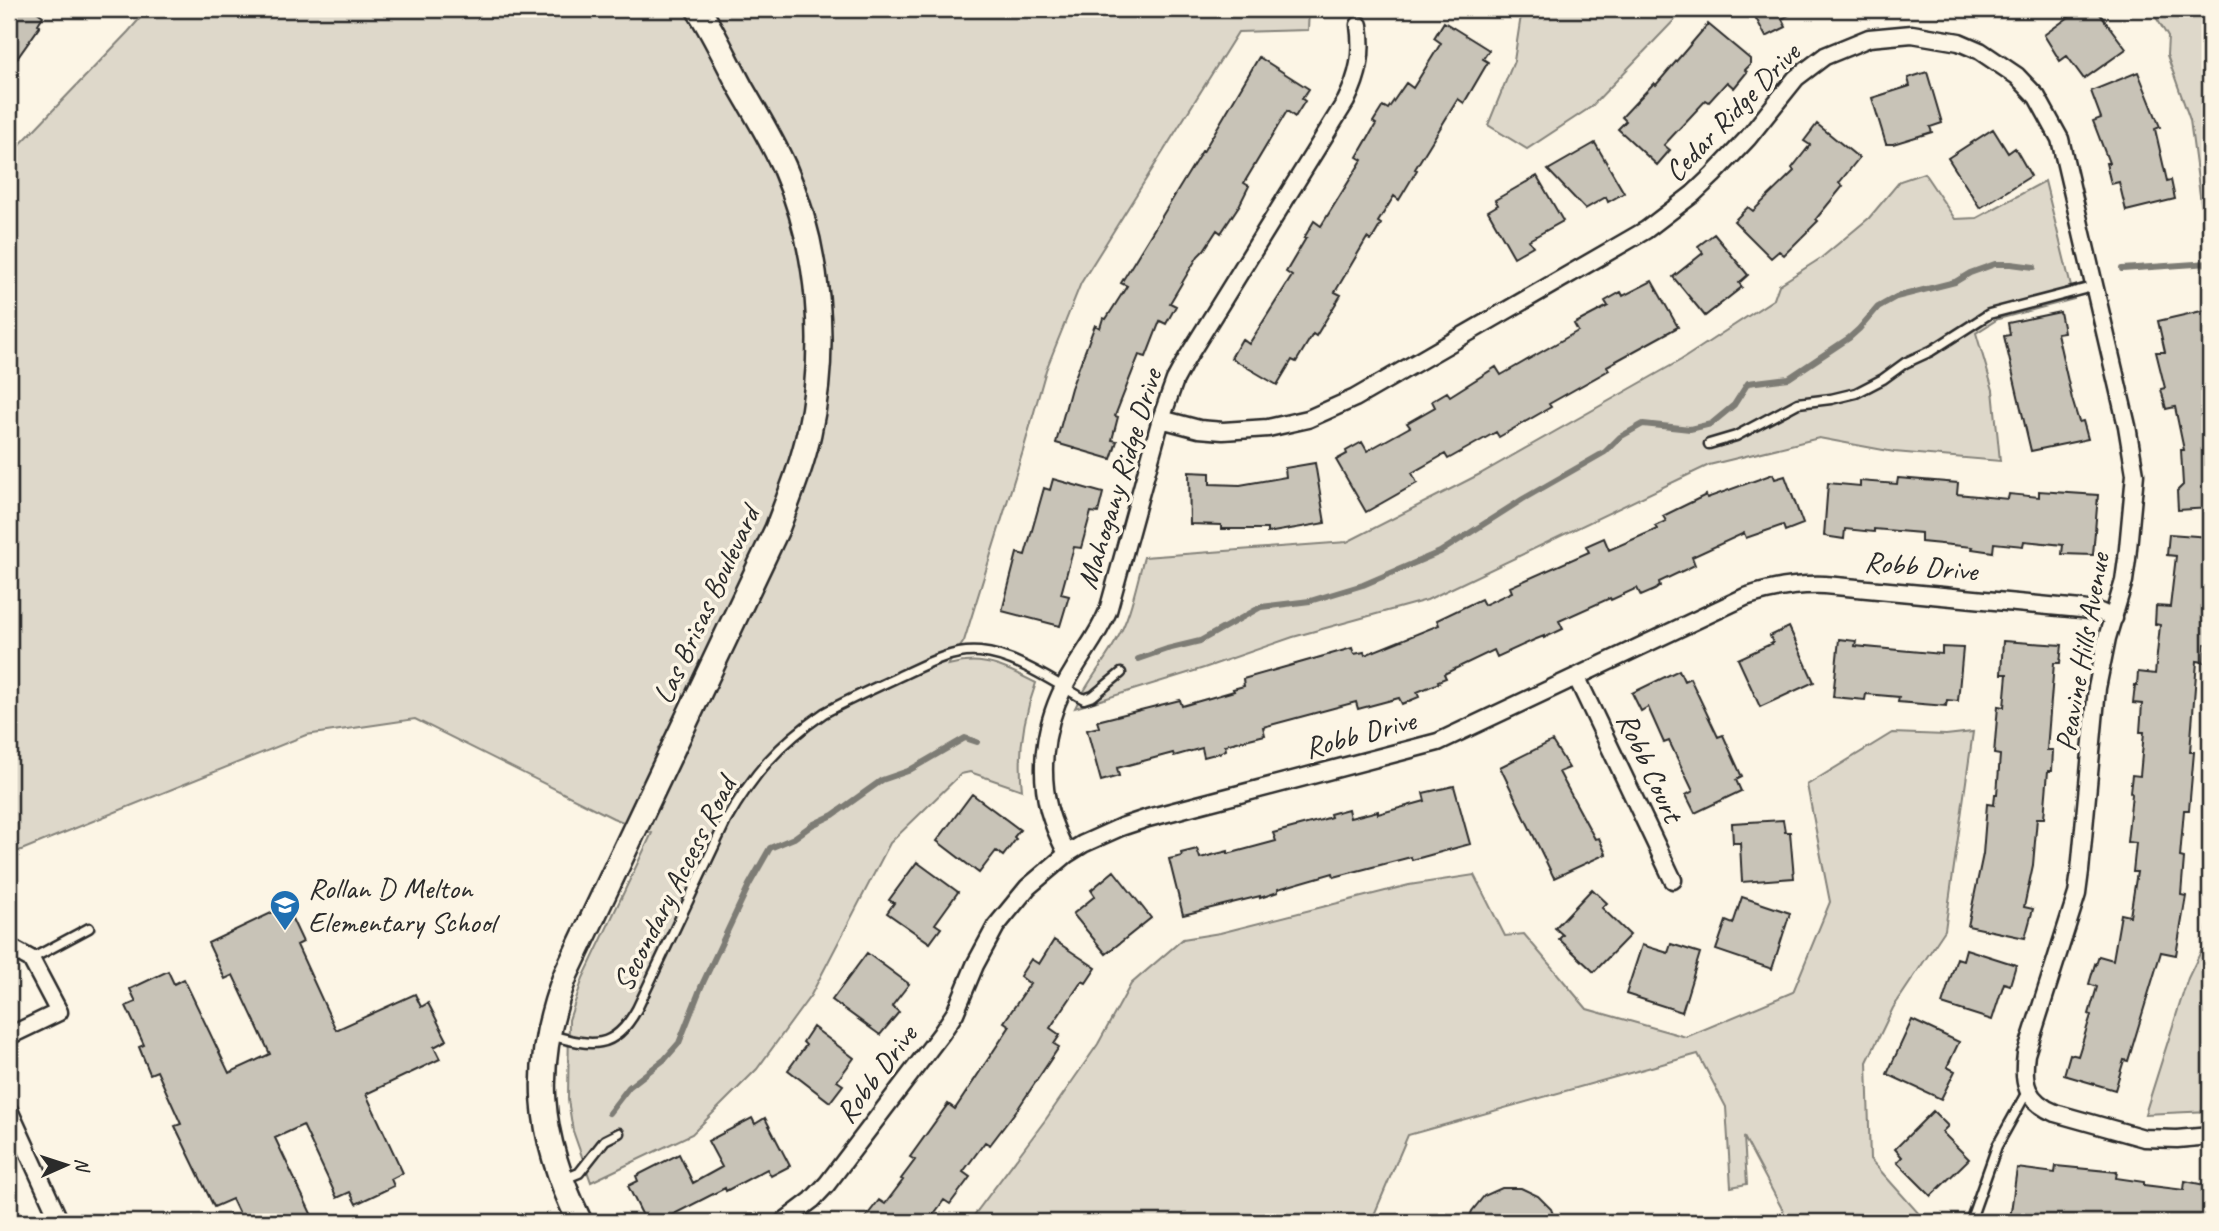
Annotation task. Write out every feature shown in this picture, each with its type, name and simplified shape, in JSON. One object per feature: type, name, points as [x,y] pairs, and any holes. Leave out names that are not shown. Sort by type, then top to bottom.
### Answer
[{"type":"street","name":"Las Brisas Boulevard","points":[[580,1222],[551,1149],[544,1113],[542,1081],[547,1035],[554,1004],[777,529],[797,477],[817,387],[818,303],[812,258],[801,213],[769,135],[698,9]]},
{"type":"street","name":"Mahogany Ridge Drive","points":[[1067,854],[1049,812],[1044,774],[1050,722],[1064,687],[1098,634],[1108,611],[1161,419],[1175,380],[1186,358],[1346,101],[1355,83],[1361,61],[1359,25]]},
{"type":"street","name":"Cedar Ridge Drive","points":[[1161,419],[1199,429],[1223,431],[1268,428],[1308,419],[1355,398],[1646,230],[1713,175],[1748,138],[1796,78],[1809,67],[1847,46],[1880,36],[1912,34],[1959,42],[1980,51],[2017,76],[2037,97],[2060,139],[2090,261]]},
{"type":"street","name":"Peavine Hills Avenue","points":[[2028,1090],[2024,1078],[2026,1054],[2077,894],[2097,688],[2107,638],[2124,581],[2134,474],[2133,452],[2090,261]]},
{"type":"street","name":"Robb Drive","points":[[782,1222],[811,1200],[847,1159],[955,1013],[975,965],[996,926],[1028,887],[1067,854],[1100,836],[1148,818],[1438,742],[1764,590],[1801,584],[2081,609],[2101,612],[2114,618]]},
{"type":"street","name":"Robb Court","points":[[1577,678],[1673,880]]},
{"type":"street","points":[[9,947],[31,959],[59,1012],[9,1036]]},
{"type":"street","points":[[2028,1090],[2042,1107],[2131,1135],[2158,1139],[2210,1136]]},
{"type":"street","points":[[9,1111],[60,1222]]},
{"type":"lane","points":[[1709,444],[1736,436],[1798,403],[1856,393],[1883,379],[1905,363],[1931,351],[1989,314],[2096,286]]},
{"type":"lane","name":"Secondary Access Road","points":[[547,1035],[595,1043],[604,1042],[624,1031],[740,796],[764,764],[816,719],[848,700],[929,663],[963,652],[998,655],[1084,699],[1093,696],[1121,673]]},
{"type":"lane","points":[[31,959],[89,928]]},
{"type":"lane","points":[[1969,1222],[1997,1146],[2028,1090]]},
{"type":"lane","points":[[562,1180],[579,1173],[605,1140],[619,1133]]},
{"type":"shaded area","points":[[148,9],[1309,9],[1308,30],[1238,32],[1081,283],[1046,370],[964,641],[948,665],[984,662],[1002,667],[1036,683],[1023,736],[1022,790],[970,772],[961,774],[890,843],[811,995],[757,1069],[692,1134],[591,1182],[573,1131],[568,1100],[569,1020],[583,978],[652,833],[613,818],[415,719],[306,735],[9,855],[9,156]]},
{"type":"shaded area","points":[[1522,9],[1685,9],[1591,107],[1527,149],[1488,125],[1514,61]]},
{"type":"shaded area","points":[[2151,9],[2210,9],[2210,232],[2201,203],[2190,120],[2167,55],[2168,37]]},
{"type":"shaded area","points":[[1924,173],[1955,219],[1977,218],[2045,181],[2074,299],[1998,319],[1976,333],[1993,390],[2000,461],[1894,452],[1819,438],[1709,465],[1427,600],[1293,637],[1075,708],[1126,621],[1144,557],[1347,542],[1480,474],[1681,360],[1774,299],[1779,285],[1821,258],[1869,218],[1900,181]]},
{"type":"shaded area","points":[[1973,732],[1945,930],[1893,1008],[1867,1062],[1870,1159],[1919,1214],[1938,1222],[1789,1222],[1744,1137],[1747,1184],[1731,1187],[1726,1107],[1698,1054],[1408,1135],[1371,1222],[969,1222],[1098,1044],[1131,984],[1183,939],[1220,933],[1409,885],[1474,875],[1505,936],[1524,934],[1587,1009],[1686,1037],[1793,992],[1830,902],[1807,785],[1892,733],[1946,735]]},
{"type":"shaded area","points":[[2210,909],[2210,1111],[2145,1114],[2188,978],[2206,941]]},
{"type":"building","points":[[9,9],[33,9],[43,16],[38,24],[40,26],[9,70]]},
{"type":"building","points":[[1751,9],[1800,9],[1782,19],[1786,27],[1766,37]]},
{"type":"building","points":[[2080,9],[2096,9],[2126,49],[2084,79],[2067,56],[2060,61],[2044,35]]},
{"type":"building","points":[[1444,22],[1489,50],[1483,59],[1488,62],[1464,103],[1458,99],[1399,200],[1394,196],[1378,222],[1381,224],[1371,241],[1367,238],[1335,292],[1341,295],[1316,336],[1313,334],[1296,362],[1292,360],[1277,385],[1231,358],[1242,339],[1249,344],[1292,276],[1286,272],[1314,221],[1321,226],[1362,160],[1357,157],[1383,106],[1388,109],[1406,83],[1413,88],[1441,43],[1434,38]]},
{"type":"building","points":[[1708,24],[1750,59],[1750,65],[1734,88],[1727,82],[1709,102],[1706,100],[1664,145],[1670,150],[1657,165],[1618,129],[1626,121],[1622,117],[1654,83],[1656,85]]},
{"type":"building","points":[[1259,57],[1309,89],[1302,99],[1305,101],[1295,117],[1287,111],[1244,183],[1249,186],[1240,204],[1221,233],[1217,230],[1198,256],[1170,303],[1176,306],[1166,324],[1160,321],[1146,357],[1139,355],[1115,416],[1118,417],[1112,440],[1117,441],[1111,459],[1056,443],[1071,388],[1095,325],[1100,328],[1103,318],[1106,319],[1127,286],[1121,283]]},
{"type":"building","points":[[1927,72],[1942,123],[1930,127],[1932,132],[1886,144],[1872,98],[1910,86],[1908,78]]},
{"type":"building","points":[[2138,72],[2160,127],[2155,129],[2167,181],[2171,180],[2175,199],[2126,211],[2119,182],[2111,184],[2106,163],[2109,163],[2093,121],[2101,118],[2091,91]]},
{"type":"building","points":[[1817,124],[1859,158],[1839,183],[1843,186],[1816,219],[1818,221],[1784,255],[1779,251],[1771,258],[1734,221],[1748,207],[1753,211],[1794,171],[1792,168],[1810,145],[1804,141]]},
{"type":"building","points":[[1993,129],[2008,153],[2015,148],[2031,176],[1980,208],[1948,158]]},
{"type":"building","points":[[1595,143],[1624,193],[1608,202],[1606,197],[1585,209],[1548,170]]},
{"type":"building","points":[[1537,176],[1563,221],[1529,240],[1533,246],[1514,257],[1488,211],[1498,205],[1495,200]]},
{"type":"building","points":[[1714,234],[1748,275],[1739,283],[1742,287],[1705,316],[1673,277],[1703,253],[1698,246]]},
{"type":"building","points":[[1652,281],[1678,327],[1607,366],[1609,370],[1549,404],[1551,407],[1499,437],[1496,432],[1448,459],[1445,454],[1412,473],[1417,483],[1366,512],[1336,460],[1347,454],[1346,451],[1362,442],[1367,451],[1410,427],[1407,423],[1435,407],[1432,401],[1447,392],[1450,396],[1496,367],[1501,375],[1578,331],[1574,324],[1608,306],[1605,301],[1621,292],[1623,296]]},
{"type":"building","points":[[2210,309],[2210,328],[2206,329],[2210,348],[2210,508],[2178,510],[2177,491],[2183,485],[2181,450],[2184,450],[2175,407],[2166,409],[2161,389],[2165,388],[2156,352],[2165,352],[2158,321]]},
{"type":"building","points":[[2060,312],[2064,332],[2057,333],[2072,399],[2088,439],[2031,451],[2004,336],[2010,335],[2008,323]]},
{"type":"building","points":[[1315,463],[1325,523],[1267,533],[1267,529],[1221,529],[1221,525],[1190,524],[1189,472],[1210,473],[1210,484],[1240,485],[1286,477],[1285,468]]},
{"type":"building","points":[[1773,474],[1775,479],[1785,476],[1803,524],[1785,531],[1783,525],[1746,538],[1744,533],[1692,557],[1695,565],[1659,582],[1660,586],[1655,590],[1641,596],[1637,588],[1611,600],[1610,598],[1559,621],[1563,629],[1544,638],[1497,657],[1494,650],[1444,674],[1446,678],[1438,681],[1439,683],[1417,692],[1419,697],[1402,704],[1399,698],[1358,709],[1356,702],[1263,727],[1265,735],[1225,745],[1226,750],[1219,753],[1204,757],[1202,748],[1174,756],[1173,753],[1117,768],[1119,776],[1101,781],[1087,730],[1099,727],[1097,721],[1180,700],[1182,706],[1234,691],[1233,689],[1244,686],[1243,679],[1352,648],[1354,654],[1364,652],[1365,655],[1439,625],[1437,620],[1481,599],[1484,605],[1512,592],[1510,587],[1589,552],[1586,546],[1604,538],[1609,550],[1657,529],[1655,526],[1666,521],[1663,516],[1706,495],[1707,498]]},
{"type":"building","points":[[1898,478],[1958,483],[1957,494],[2008,499],[2009,494],[2039,497],[2039,491],[2098,495],[2093,555],[2062,554],[2063,545],[2024,541],[2023,546],[1994,543],[1993,552],[1972,549],[1973,547],[1921,542],[1921,533],[1874,529],[1874,532],[1845,529],[1844,539],[1824,536],[1828,483],[1860,486],[1860,481],[1897,484]]},
{"type":"building","points":[[1053,479],[1103,493],[1098,513],[1091,512],[1081,548],[1074,547],[1061,594],[1069,596],[1060,626],[1002,611],[1017,553],[1025,555],[1044,488],[1050,490]]},
{"type":"building","points":[[2169,534],[2210,537],[2210,644],[2205,644],[2204,662],[2197,661],[2190,752],[2194,752],[2189,810],[2184,810],[2180,857],[2184,858],[2181,895],[2186,896],[2176,955],[2161,952],[2128,1061],[2124,1060],[2115,1090],[2064,1075],[2070,1054],[2078,1056],[2091,1015],[2089,1014],[2097,987],[2089,984],[2095,964],[2099,956],[2113,960],[2121,914],[2130,916],[2137,872],[2133,872],[2136,843],[2127,842],[2132,794],[2130,792],[2132,775],[2140,776],[2144,732],[2140,732],[2142,704],[2133,703],[2138,672],[2155,674],[2160,625],[2155,624],[2156,606],[2170,607],[2176,556],[2167,555]]},
{"type":"building","points":[[1789,627],[1814,682],[1760,707],[1738,659],[1773,643],[1770,636]]},
{"type":"building","points":[[1839,639],[1856,641],[1855,646],[1942,654],[1942,647],[1963,648],[1958,701],[1947,700],[1946,706],[1898,702],[1899,697],[1866,694],[1865,700],[1833,697]]},
{"type":"building","points":[[2003,641],[2062,645],[2060,663],[2054,663],[2047,750],[2053,750],[2052,771],[2048,771],[2044,818],[2037,818],[2033,865],[2024,907],[2033,909],[2025,938],[1968,926],[1983,854],[1987,804],[1994,805],[1997,794],[2000,755],[1994,754],[1998,706],[2004,707],[2007,674],[2001,674]]},
{"type":"building","points":[[1679,670],[1684,681],[1690,678],[1718,737],[1723,735],[1742,777],[1736,780],[1741,791],[1695,813],[1686,795],[1693,791],[1669,741],[1664,743],[1648,707],[1641,711],[1632,693]]},
{"type":"building","points":[[1552,741],[1569,768],[1559,772],[1606,854],[1554,878],[1500,767]]},
{"type":"building","points":[[1454,786],[1470,844],[1334,877],[1333,873],[1278,889],[1278,892],[1260,898],[1183,915],[1169,859],[1182,856],[1181,853],[1197,849],[1200,858],[1228,851],[1228,854],[1276,841],[1273,833],[1331,817],[1330,814],[1348,809],[1350,818],[1378,811],[1378,814],[1425,801],[1423,793]]},
{"type":"building","points":[[972,794],[1020,830],[1003,856],[996,851],[979,873],[937,841]]},
{"type":"building","points":[[1783,820],[1785,832],[1790,832],[1794,878],[1742,882],[1740,843],[1733,843],[1732,823]]},
{"type":"building","points":[[917,862],[958,892],[935,924],[941,928],[930,943],[887,913],[894,903],[889,900]]},
{"type":"building","points":[[1114,871],[1151,918],[1106,954],[1073,914],[1095,896],[1091,890]]},
{"type":"building","points":[[1592,889],[1607,903],[1602,908],[1630,935],[1594,972],[1559,939],[1563,935],[1555,928]]},
{"type":"building","points":[[1742,897],[1790,913],[1772,969],[1716,950],[1726,921],[1733,924]]},
{"type":"building","points":[[286,906],[303,942],[297,945],[336,1030],[415,994],[421,1007],[428,1003],[447,1040],[434,1047],[440,1059],[366,1094],[403,1173],[391,1179],[394,1186],[356,1204],[350,1192],[337,1198],[303,1125],[275,1138],[315,1222],[243,1222],[232,1199],[214,1207],[175,1126],[181,1124],[157,1071],[150,1074],[139,1047],[144,1045],[126,1006],[136,1002],[130,989],[168,971],[174,984],[184,979],[229,1073],[270,1054],[233,975],[225,979],[208,943]]},
{"type":"building","points":[[1054,940],[1096,968],[1086,983],[1082,981],[1050,1028],[1060,1035],[1054,1044],[1059,1047],[1019,1107],[990,1145],[985,1142],[963,1172],[970,1177],[950,1204],[944,1200],[928,1222],[862,1222],[879,1200],[885,1204],[903,1180],[901,1179],[915,1160],[910,1157],[948,1104],[955,1109],[1010,1026],[1004,1022],[1030,984],[1020,976],[1031,959],[1039,964]]},
{"type":"building","points":[[1671,944],[1700,953],[1682,1012],[1626,994],[1642,945],[1668,953]]},
{"type":"building","points":[[1966,949],[2016,965],[2010,985],[2004,983],[1992,1020],[1942,1004],[1957,958],[1963,960]]},
{"type":"building","points":[[867,953],[909,984],[892,1006],[899,1012],[880,1035],[832,1000]]},
{"type":"building","points":[[1912,1020],[1959,1042],[1947,1067],[1955,1071],[1941,1099],[1887,1074]]},
{"type":"building","points":[[813,1027],[854,1058],[837,1081],[843,1085],[830,1102],[788,1070],[806,1045],[803,1042]]},
{"type":"building","points":[[1933,1111],[1948,1126],[1942,1132],[1969,1159],[1931,1196],[1897,1162],[1902,1157],[1895,1149]]},
{"type":"building","points":[[752,1118],[755,1124],[765,1118],[790,1166],[771,1176],[767,1169],[726,1191],[725,1188],[666,1218],[669,1222],[646,1222],[628,1186],[638,1181],[636,1176],[679,1154],[693,1183],[722,1167],[708,1141]]},
{"type":"building","points":[[2056,1166],[2117,1172],[2116,1178],[2144,1182],[2144,1185],[2184,1190],[2185,1181],[2210,1186],[2210,1222],[2039,1222],[2010,1219],[2017,1168],[2055,1173]]},
{"type":"building","points":[[1502,1188],[1521,1188],[1538,1196],[1551,1209],[1556,1222],[1468,1222],[1472,1211],[1484,1196]]},
{"type":"waterway","points":[[2122,269],[2210,263]]},
{"type":"waterway","points":[[1138,659],[1200,641],[1261,607],[1310,601],[1363,585],[1440,552],[1523,499],[1605,452],[1620,437],[1643,424],[1690,429],[1711,424],[1734,405],[1748,383],[1789,378],[1849,338],[1878,307],[1896,297],[1955,282],[1995,264],[2034,267]]},
{"type":"waterway","points":[[609,1113],[629,1087],[665,1059],[679,1043],[701,987],[749,885],[770,848],[794,838],[833,815],[882,780],[908,771],[965,738],[977,742]]},
{"type":"place","name":"Rollan D Melton Elementary School","points":[[285,932]]}]
